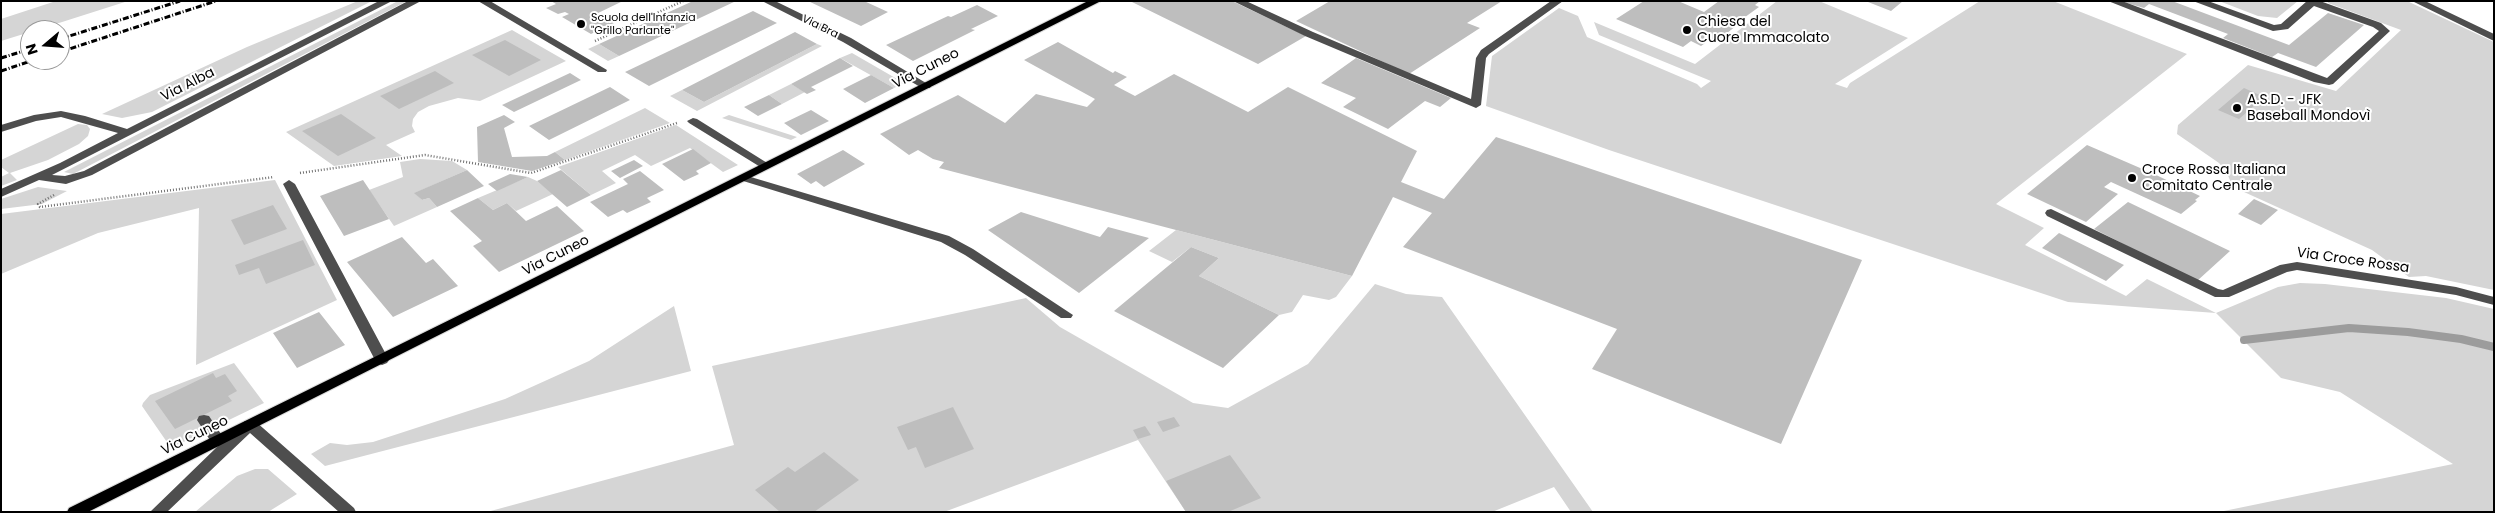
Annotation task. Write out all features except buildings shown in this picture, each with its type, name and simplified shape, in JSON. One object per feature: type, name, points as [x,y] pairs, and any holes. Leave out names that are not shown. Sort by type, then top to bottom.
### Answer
[{"type":"main road","name":"Via Cuneo","points":[[74,512],[382,360],[1096,1]]},
{"type":"street","name":"Via Alba","points":[[1,193],[40,177],[387,1]]},
{"type":"street","points":[[40,177],[66,180],[88,173],[416,1]]},
{"type":"street","points":[[483,1],[602,70]]},
{"type":"street","name":"Via Bra","points":[[767,1],[847,40],[926,86]]},
{"type":"street","points":[[1238,1],[1309,34],[1476,105],[1482,58],[1485,52],[1558,1]]},
{"type":"street","points":[[2113,1],[2318,80],[2329,82],[2385,31],[2378,25],[2313,2],[2284,27],[2273,28],[2198,1]]},
{"type":"street","points":[[2417,1],[2494,38]]},
{"type":"street","points":[[1,130],[34,118],[61,114],[81,118],[128,133]]},
{"type":"street","points":[[693,121],[766,166]]},
{"type":"street","points":[[288,178],[382,360]]},
{"type":"street","points":[[744,178],[945,239],[969,252],[1066,315]]},
{"type":"street","name":"Via Croce Rossa","points":[[2051,213],[2216,293],[2224,294],[2284,268],[2297,266],[2456,292],[2494,301]]},
{"type":"street","points":[[204,420],[218,441]]},
{"type":"street","points":[[157,512],[250,425],[349,512]]},
{"type":"path","points":[[595,41],[684,1]]},
{"type":"path","points":[[40,207],[288,178],[425,155],[530,173],[672,124],[693,121]]},
{"type":"shaded area","points":[[56,1],[128,1],[68,20],[20,20],[20,35],[1,41],[1,19]]},
{"type":"shaded area","points":[[358,1],[372,1],[152,112],[122,118],[102,114],[247,47]]},
{"type":"shaded area","points":[[398,1],[407,1],[73,174],[64,172]]},
{"type":"shaded area","points":[[1777,1],[1819,1],[1908,38],[1835,84],[1847,88],[1850,83],[1980,1],[2053,1],[2187,54],[1996,204],[2044,228],[2025,245],[2126,296],[2147,279],[2216,313],[2068,302],[1609,150],[1486,106],[1492,56],[1559,8],[1578,16],[1587,37],[1697,84],[1701,88],[1711,81],[1599,35],[1594,22],[1695,64]]},
{"type":"shaded area","points":[[2219,1],[2298,1],[2277,18],[2258,16]]},
{"type":"shaded area","points":[[2328,1],[2407,1],[2494,42],[2494,290],[2426,276],[2409,277],[2372,250],[2233,187],[2226,171],[2219,163],[2177,134],[2178,125],[2248,65],[2336,91],[2401,30],[2328,3]]},
{"type":"shaded area","points":[[512,30],[566,61],[480,101],[458,98],[429,106],[418,112],[413,119],[412,126],[415,132],[386,145],[402,156],[334,166],[286,132]]},
{"type":"shaded area","points":[[599,44],[619,56],[608,61],[588,49]]},
{"type":"shaded area","points":[[817,44],[822,46],[697,111],[670,96],[682,90],[704,102]]},
{"type":"shaded area","points":[[852,53],[904,83],[894,88],[840,58]]},
{"type":"shaded area","points":[[791,84],[805,92],[782,104],[769,95]]},
{"type":"shaded area","points":[[645,108],[670,123],[565,160],[555,152]]},
{"type":"shaded area","points":[[729,115],[797,137],[791,140],[722,118]]},
{"type":"shaded area","points":[[78,124],[87,125],[90,129],[88,136],[79,144],[48,160],[10,173],[17,180],[1,186],[1,177],[9,173],[1,167],[1,160]]},
{"type":"shaded area","points":[[676,125],[738,165],[723,172],[690,148],[651,166],[635,155],[602,171],[616,183],[591,195],[558,167]]},
{"type":"shaded area","points":[[420,159],[452,161],[467,170],[415,193],[422,200],[429,198],[437,207],[394,226],[369,190],[403,177],[400,162]]},
{"type":"shaded area","points":[[528,177],[537,181],[553,194],[516,211],[507,203],[493,210],[478,198]]},
{"type":"shaded area","points":[[275,180],[337,300],[196,365],[199,208],[98,233],[1,274],[1,214]]},
{"type":"shaded area","points":[[38,187],[67,191],[42,204],[1,209],[1,199]]},
{"type":"shaded area","points":[[1176,230],[1352,276],[1336,297],[1329,300],[1303,295],[1292,312],[1279,315],[1199,276],[1219,258],[1191,247],[1172,262],[1149,251]]},
{"type":"shaded area","points":[[2300,283],[2325,284],[2446,298],[2494,309],[2494,512],[2219,512],[2453,464],[2340,392],[2281,378],[2216,313],[2278,287]]},
{"type":"shaded area","points":[[1375,284],[1406,294],[1442,297],[1593,512],[1571,512],[1554,487],[1492,512],[1186,512],[1138,440],[944,512],[487,512],[734,445],[712,366],[1026,298],[1060,327],[1193,403],[1228,408],[1308,364]]},
{"type":"shaded area","points":[[674,306],[691,371],[325,466],[311,454],[330,443],[347,445],[373,442],[505,399],[589,361]]},
{"type":"shaded area","points":[[234,363],[264,403],[171,448],[142,406],[143,403],[150,395]]},
{"type":"shaded area","points":[[255,469],[268,469],[297,494],[268,512],[195,512],[237,476]]},
{"type":"waterway","points":[[2244,340],[2349,328],[2408,332],[2461,339],[2494,347]]},
{"type":"railway","points":[[70,36],[180,1]]},
{"type":"railway","points":[[70,49],[216,1]]},
{"type":"railway","points":[[1,58],[20,52]]},
{"type":"railway","points":[[1,71],[20,65]]},
{"type":"place","name":"Scuola dell'Infanzia \"Grillo Parlante\"","points":[[581,24]]},
{"type":"place","name":"Chiesa del Cuore Immacolato","points":[[1687,30]]},
{"type":"place","name":"A.S.D. - JFK Baseball Mondovì","points":[[2237,108]]},
{"type":"place","name":"Croce Rossa Italiana Comitato Centrale","points":[[2132,178]]}]
